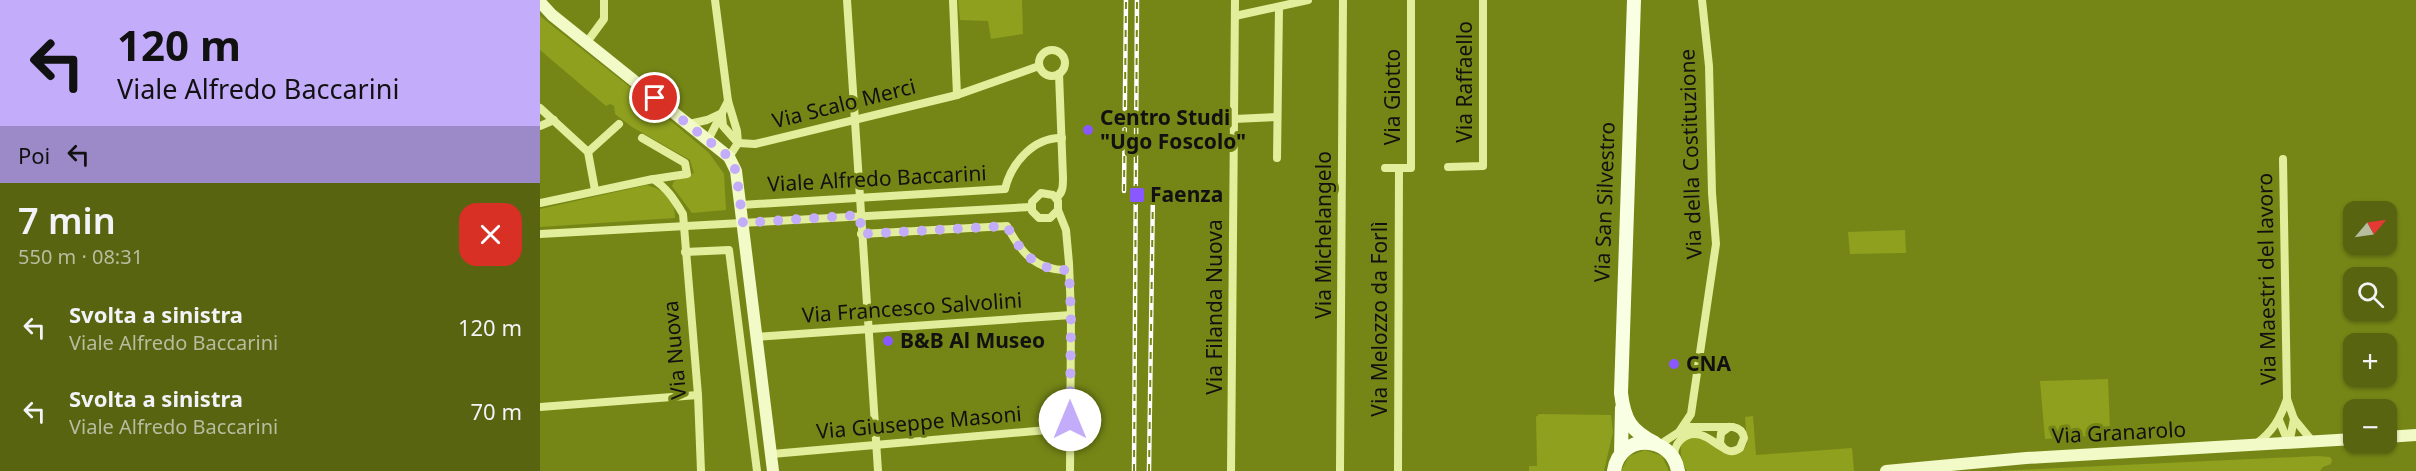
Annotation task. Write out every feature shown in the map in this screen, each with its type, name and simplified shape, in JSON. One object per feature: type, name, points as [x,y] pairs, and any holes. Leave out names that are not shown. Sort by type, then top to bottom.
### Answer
[{"type":"main road","name":"Via San Silvestro","points":[[1621,454],[1624,262],[1634,0]]},
{"type":"main road","points":[[540,2],[552,15],[729,157],[736,171],[774,471]]},
{"type":"main road","name":"Via San Silvestro","points":[[1622,406],[1631,425],[1639,435],[1657,444],[1672,456],[1678,468]]},
{"type":"main road","points":[[2397,436],[2416,435]]},
{"type":"main road","name":"Via Granarolo","points":[[1886,471],[2026,458],[2343,440]]},
{"type":"main road","points":[[1614,471],[1621,454],[1636,443],[1657,444]]},
{"type":"street","points":[[587,42],[604,20],[604,0]]},
{"type":"street","points":[[716,0],[728,101],[736,123],[738,143],[729,157]]},
{"type":"street","points":[[847,0],[878,471]]},
{"type":"street","points":[[953,0],[957,95]]},
{"type":"street","name":"Via Filanda Nuova","points":[[1231,471],[1235,0]]},
{"type":"street","points":[[1235,15],[1308,0]]},
{"type":"street","name":"Via Michelangelo","points":[[1340,471],[1343,0]]},
{"type":"street","name":"Via Giotto","points":[[1385,168],[1411,168],[1411,0]]},
{"type":"street","name":"Via Raffaello","points":[[1448,167],[1483,166],[1483,0]]},
{"type":"street","name":"Via della Costituzione","points":[[1679,432],[1691,414],[1716,244],[1709,66],[1702,0]]},
{"type":"street","points":[[1277,158],[1279,7]]},
{"type":"street","points":[[1056,198],[1060,195],[1062,188],[1059,74],[1065,63],[1062,55],[1054,50],[1042,54],[1039,66],[1047,75],[1059,74]]},
{"type":"street","name":"Via Scalo Merci","points":[[738,143],[755,144],[957,95],[1039,66]]},
{"type":"street","points":[[708,140],[728,101]]},
{"type":"street","points":[[540,108],[588,152],[595,190]]},
{"type":"street","points":[[689,124],[707,120],[722,113]]},
{"type":"street","points":[[722,113],[723,126],[738,143]]},
{"type":"street","points":[[1234,119],[1277,117]]},
{"type":"street","points":[[540,126],[554,120]]},
{"type":"street","points":[[588,152],[619,124]]},
{"type":"street","points":[[540,203],[595,190],[687,174],[685,163],[642,138]]},
{"type":"street","name":"Viale Alfredo Baccarini","points":[[741,205],[1005,189],[1009,173],[1021,157],[1036,146],[1062,138]]},
{"type":"street","name":"Via Maestri del lavoro","points":[[2283,159],[2287,399],[2294,418],[2313,442]]},
{"type":"street","name":"Via Melozzo da Forlì","points":[[1398,471],[1399,168]]},
{"type":"street","points":[[653,179],[664,186],[674,198],[682,214],[683,226]]},
{"type":"street","points":[[1041,193],[1049,193],[1056,198],[1059,204],[1053,217],[1045,220],[1035,216],[1031,207],[1035,197],[1041,193]]},
{"type":"street","name":"Viale Alfredo Baccarini","points":[[540,234],[1031,207]]},
{"type":"street","points":[[1058,210],[1065,230],[1069,270],[1071,471]]},
{"type":"street","name":"Via Nuova","points":[[683,226],[698,395],[701,471]]},
{"type":"street","points":[[861,234],[1007,226],[1023,251],[1039,265],[1055,270],[1069,270]]},
{"type":"street","points":[[685,252],[729,250],[757,471]]},
{"type":"street","name":"Via Francesco Salvolini","points":[[756,337],[1071,315]]},
{"type":"street","points":[[747,391],[763,389]]},
{"type":"street","points":[[540,406],[698,395]]},
{"type":"street","name":"Via Maestri del lavoro","points":[[2254,446],[2270,433],[2279,420],[2287,399]]},
{"type":"street","points":[[1691,414],[1694,422],[1702,427]]},
{"type":"street","points":[[2289,444],[2294,418]]},
{"type":"street","points":[[2279,420],[2289,444]]},
{"type":"street","name":"Via della Costituzione","points":[[1657,444],[1689,427],[1729,427]]},
{"type":"street","points":[[1678,468],[1675,450],[1682,438],[1691,434],[1701,435],[1724,448],[1734,452],[1744,442],[1744,435],[1739,429],[1729,427],[1723,430],[1720,443],[1724,448]]},
{"type":"street","name":"Via Giuseppe Masoni","points":[[772,454],[1070,428]]},
{"type":"green space","points":[[958,0],[1022,0],[1023,34],[991,39],[988,21],[960,20]]},
{"type":"green space","points":[[540,16],[709,153],[724,174],[726,210],[692,213],[672,186],[674,181],[694,173],[690,160],[632,127],[615,114],[614,106],[610,104],[606,106],[540,50]]},
{"type":"green space","points":[[647,185],[668,196],[673,205],[675,218],[540,227],[540,209]]},
{"type":"green space","points":[[1905,230],[1906,253],[1850,254],[1848,232]]},
{"type":"green space","points":[[2108,379],[2110,430],[2102,435],[2045,439],[2040,381]]},
{"type":"green space","points":[[1539,414],[1611,415],[1613,432],[1604,471],[1529,471],[1529,466],[1537,466],[1536,417]]},
{"type":"green space","points":[[1753,416],[1756,455],[1852,448],[1854,471],[1687,471],[1681,453],[1681,447],[1686,439],[1691,437],[1704,439],[1734,454],[1740,453],[1747,444],[1745,417]]},
{"type":"green space","points":[[1645,450],[1662,456],[1669,471],[1621,471],[1629,456]]},
{"type":"green space","points":[[2330,457],[2331,464],[2320,471],[1997,471]]},
{"type":"railway","points":[[1124,191],[1126,0]]},
{"type":"railway","points":[[1134,471],[1137,0]]},
{"type":"railway","points":[[1149,471],[1153,191]]},
{"type":"place","name":"Centro Studi \"Ugo Foscolo\"","points":[[1088,130]]},
{"type":"place","name":"Faenza","points":[[1137,195]]},
{"type":"place","name":"B&B Al Museo","points":[[888,341]]},
{"type":"place","name":"CNA","points":[[1674,364]]},
{"type":"route","points":[[655,98],[729,157],[736,171],[743,223],[860,215],[861,234],[1007,226],[1023,251],[1039,265],[1055,270],[1069,270],[1070,420]]}]
